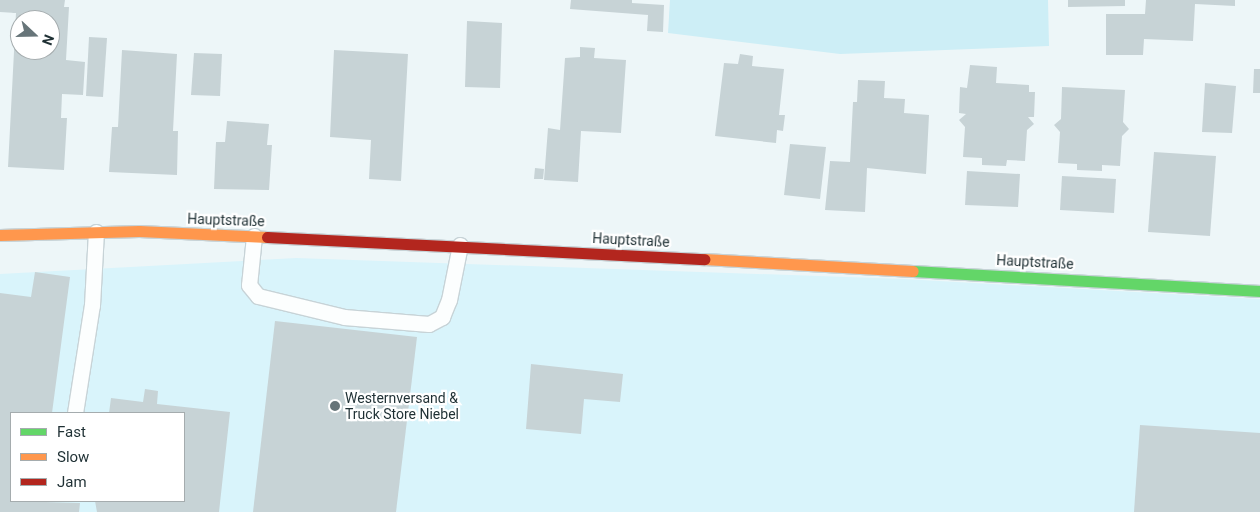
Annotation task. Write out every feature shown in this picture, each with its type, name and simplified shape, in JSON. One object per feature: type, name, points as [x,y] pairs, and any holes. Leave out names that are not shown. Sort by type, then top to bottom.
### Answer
[{"type":"main road","name":"Hauptstraße","points":[[0,235],[96,232],[254,236],[460,245],[1260,291]]},
{"type":"lane","points":[[75,412],[92,305],[96,232]]},
{"type":"lane","points":[[254,236],[250,285],[258,296],[344,317],[429,324],[442,317],[450,300],[460,245]]},
{"type":"shaded area","points":[[670,0],[1048,0],[1049,46],[840,54],[668,33]]},
{"type":"shaded area","points":[[296,258],[904,279],[1260,299],[1260,512],[0,512],[0,274]]},
{"type":"building","points":[[0,0],[65,0],[64,7],[69,7],[66,60],[85,62],[83,95],[62,94],[61,118],[67,118],[64,170],[8,167],[14,60],[60,60],[60,10],[10,10],[10,13],[0,12]]},
{"type":"building","points":[[571,0],[632,0],[632,3],[664,5],[663,32],[647,31],[648,15],[570,9]]},
{"type":"building","points":[[1068,0],[1125,0],[1125,6],[1068,7]]},
{"type":"building","points":[[1146,0],[1235,0],[1235,6],[1195,4],[1193,41],[1144,39],[1143,55],[1106,55],[1106,14],[1145,14]]},
{"type":"building","points":[[467,21],[502,23],[500,88],[465,87]]},
{"type":"building","points":[[89,37],[107,38],[103,97],[86,96]]},
{"type":"building","points":[[580,47],[595,48],[594,58],[626,60],[621,133],[581,131],[578,182],[544,180],[548,128],[560,130],[565,58],[580,57]]},
{"type":"building","points":[[122,50],[177,54],[173,131],[178,131],[177,175],[109,172],[112,127],[118,127]]},
{"type":"building","points":[[334,50],[408,54],[401,181],[369,179],[371,140],[330,137]]},
{"type":"building","points":[[194,53],[222,54],[220,96],[191,95]]},
{"type":"building","points":[[740,54],[753,56],[752,66],[784,69],[779,115],[785,115],[783,131],[777,130],[776,143],[715,136],[724,63],[738,64]]},
{"type":"building","points":[[970,65],[997,67],[996,83],[1029,85],[1029,92],[1035,92],[1034,117],[1028,117],[1034,124],[1027,130],[1025,161],[1007,160],[1006,166],[982,165],[982,158],[963,157],[965,127],[959,120],[966,114],[959,113],[960,87],[967,88]]},
{"type":"building","points":[[1254,69],[1260,69],[1260,93],[1253,93]]},
{"type":"building","points":[[858,80],[885,81],[884,98],[905,99],[904,113],[929,115],[926,174],[867,168],[865,212],[825,210],[830,161],[850,162],[853,102],[857,102]]},
{"type":"building","points":[[1205,83],[1236,86],[1232,133],[1202,132]]},
{"type":"building","points":[[1062,87],[1125,90],[1123,122],[1129,129],[1122,136],[1120,166],[1102,165],[1102,171],[1077,170],[1077,164],[1058,163],[1060,132],[1054,125],[1061,119]]},
{"type":"building","points":[[227,121],[269,124],[267,145],[272,145],[269,190],[214,189],[216,142],[225,142]]},
{"type":"building","points":[[790,144],[826,147],[820,199],[784,195]]},
{"type":"building","points":[[1154,152],[1216,156],[1210,236],[1148,232]]},
{"type":"building","points":[[535,168],[544,169],[543,179],[534,179]]},
{"type":"building","points":[[967,171],[1020,174],[1018,207],[965,205]]},
{"type":"building","points":[[1062,176],[1116,179],[1114,213],[1060,210]]},
{"type":"building","points":[[35,272],[70,277],[52,412],[10,412],[10,502],[80,503],[79,512],[0,512],[0,293],[31,297]]},
{"type":"building","points":[[275,321],[417,337],[396,512],[253,512]]},
{"type":"building","points":[[531,364],[623,374],[620,402],[584,399],[581,434],[526,429]]},
{"type":"building","points":[[145,389],[158,391],[157,404],[230,412],[219,512],[97,512],[95,502],[185,502],[185,412],[109,412],[111,398],[143,402]]},
{"type":"building","points":[[1140,425],[1260,433],[1260,512],[1134,512]]},
{"type":"traffic: fast","points":[[913,271],[1260,291]]},
{"type":"traffic: slow","points":[[0,235],[139,231],[267,237]]},
{"type":"traffic: slow","points":[[704,259],[913,271]]},
{"type":"traffic: jam","points":[[267,237],[704,259]]},
{"type":"place","name":"Westernversand & Truck Store Niebel","points":[[335,406]]}]
